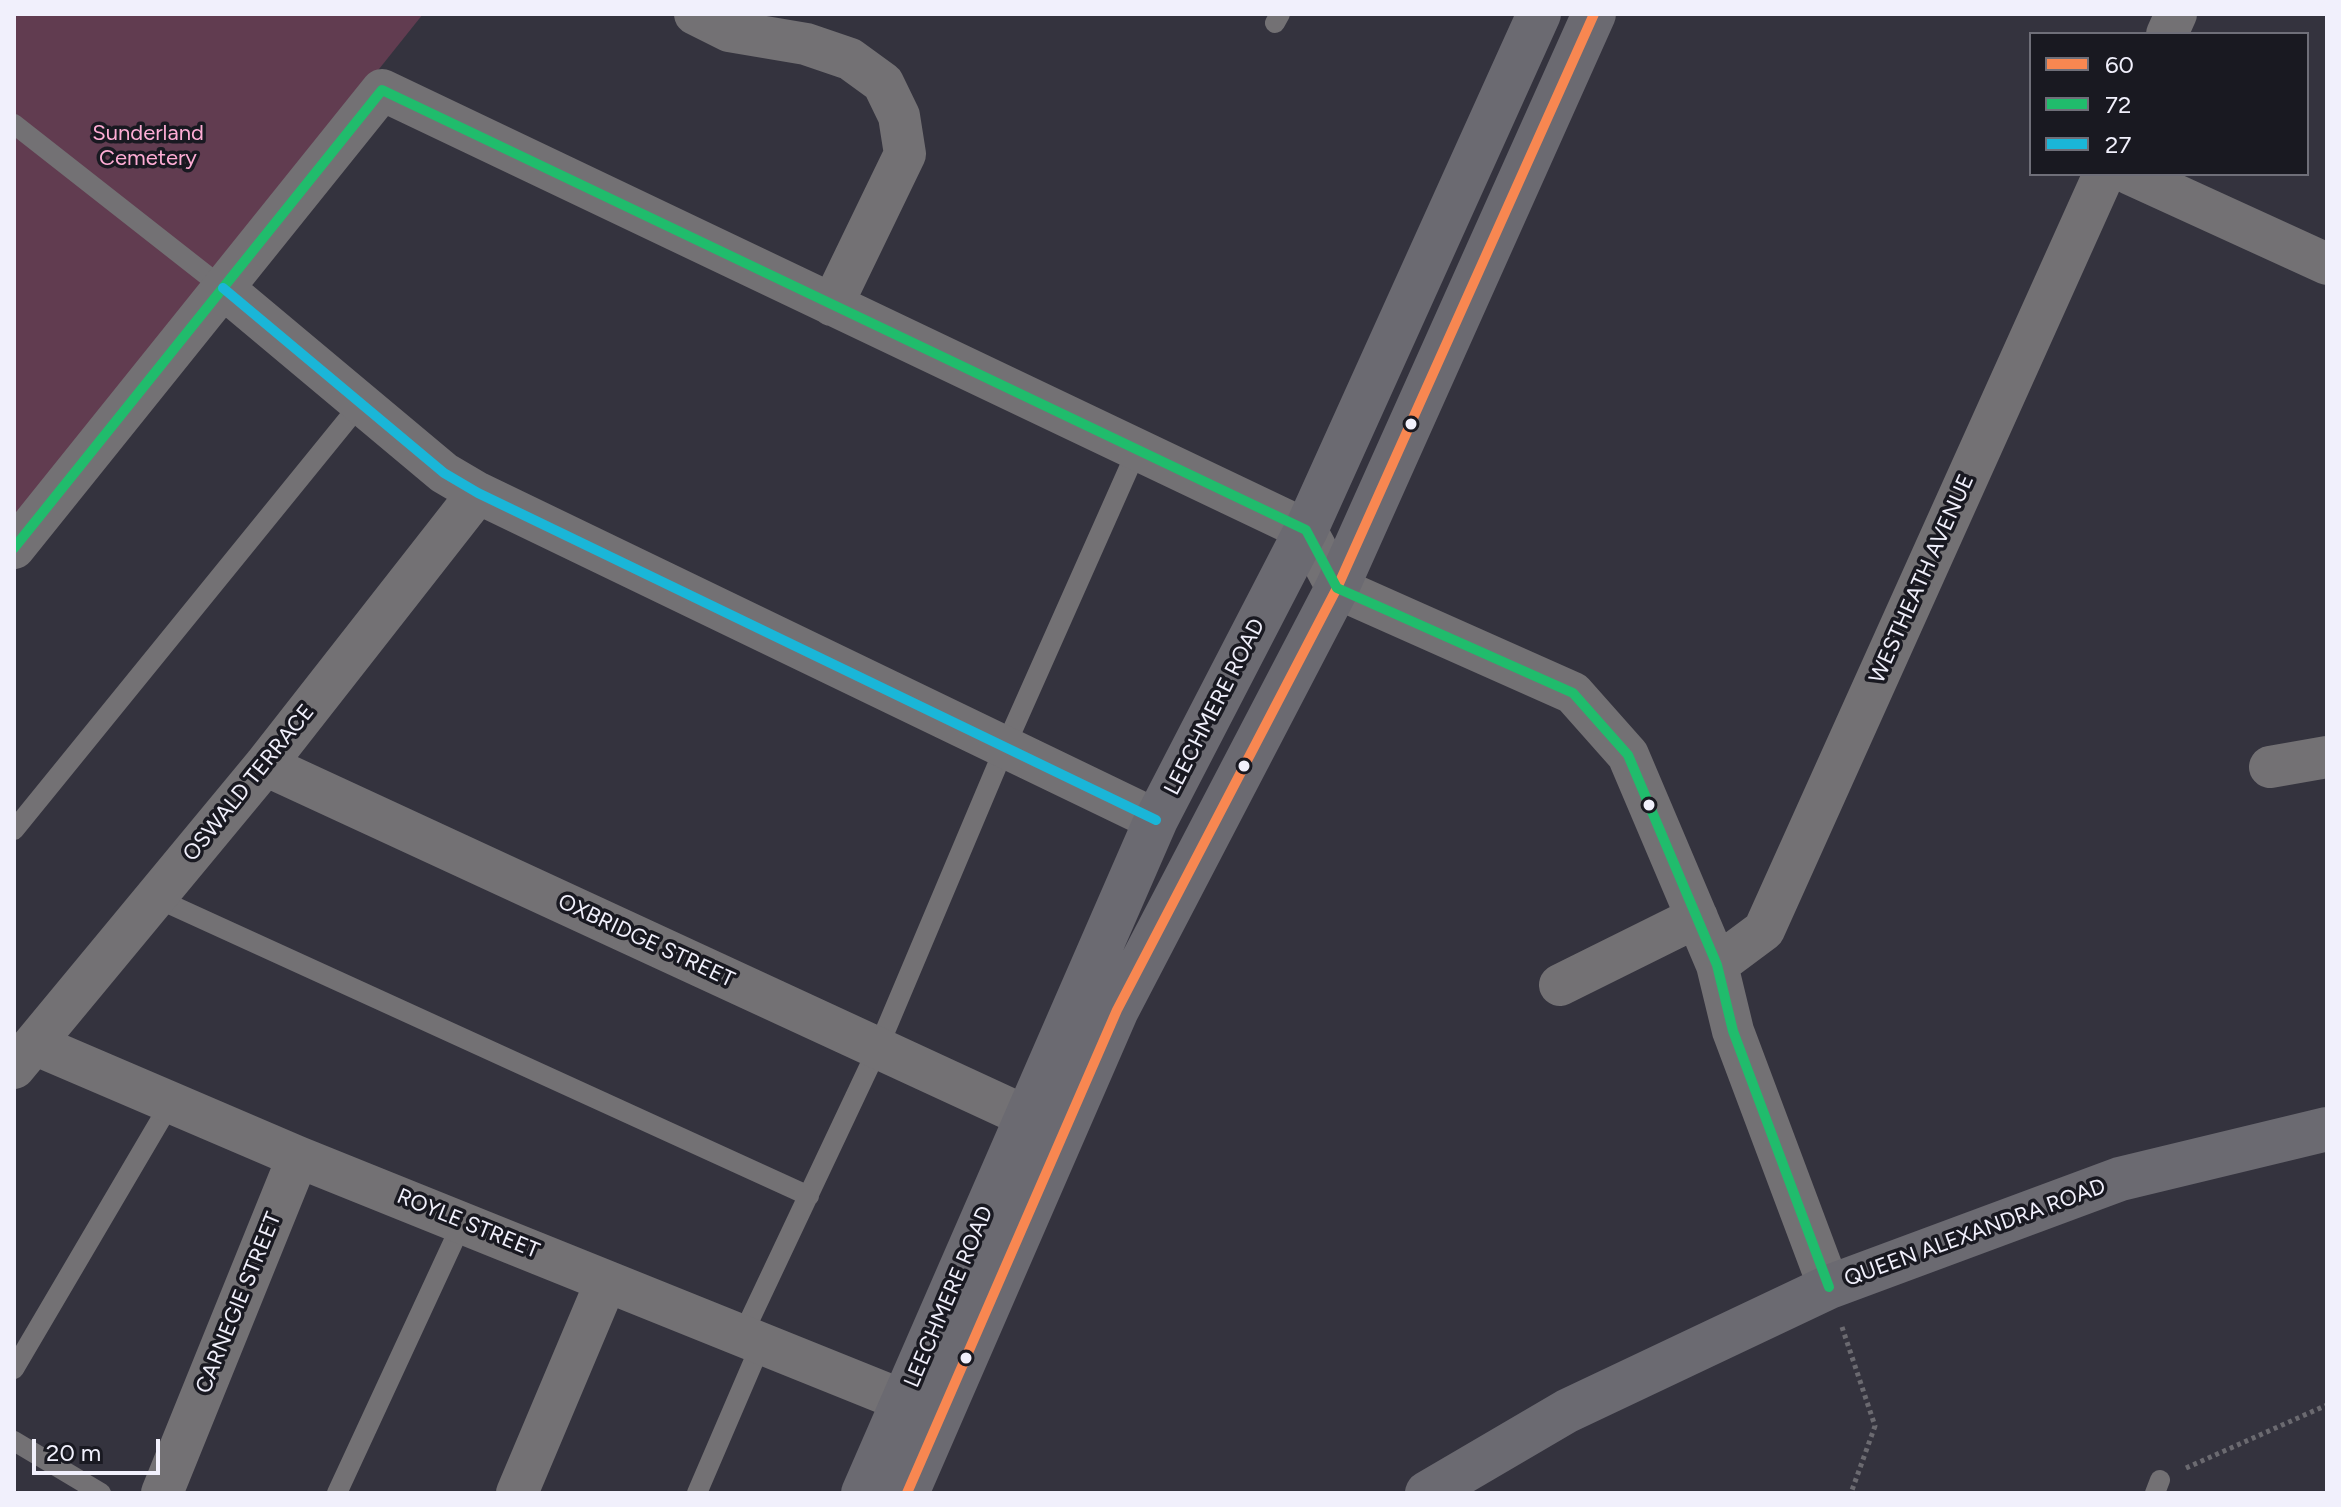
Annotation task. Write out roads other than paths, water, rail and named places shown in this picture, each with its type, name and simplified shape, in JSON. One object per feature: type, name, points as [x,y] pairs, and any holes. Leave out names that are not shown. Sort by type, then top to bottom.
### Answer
[{"type":"street","points":[[695,14],[729,31],[806,44],[850,59],[883,83],[899,116],[905,154],[832,305]]},
{"type":"street","name":"LEECHMERE ROAD","points":[[863,1493],[1156,820],[1306,530],[1539,14]]},
{"type":"street","name":"LEECHMERE ROAD","points":[[907,1493],[1117,1010],[1337,588],[1594,14]]},
{"type":"street","points":[[14,548],[382,90],[1306,530],[1337,588],[1573,693],[1628,755],[1717,965],[1733,1031],[1829,1287]]},
{"type":"street","name":"WESTHEATH AVENUE","points":[[1717,965],[1764,930],[2103,176]]},
{"type":"street","points":[[2134,176],[2327,264]]},
{"type":"street","points":[[223,288],[444,473],[478,493],[1156,820]]},
{"type":"street","name":"OSWALD TERRACE","points":[[24,1056],[265,765],[478,493]]},
{"type":"street","points":[[2270,767],[2327,757]]},
{"type":"street","name":"OXBRIDGE STREET","points":[[265,765],[1027,1117]]},
{"type":"street","points":[[1560,985],[1697,917]]},
{"type":"street","name":"ROYLE STREET","points":[[24,1056],[171,1102],[298,1157],[904,1401]]},
{"type":"street","name":"QUEEN ALEXANDRA ROAD","points":[[1427,1493],[1567,1411],[1829,1287],[2120,1179],[2327,1129]]},
{"type":"street","name":"CARNEGIE STREET","points":[[162,1493],[298,1157]]},
{"type":"street","points":[[517,1493],[606,1282]]},
{"type":"lane","points":[[14,124],[223,288]]},
{"type":"lane","points":[[14,830],[361,403]]},
{"type":"lane","points":[[697,1493],[752,1340],[809,1196],[878,1048],[1005,747],[1137,450]]},
{"type":"lane","points":[[156,898],[809,1196]]},
{"type":"lane","points":[[14,1369],[171,1102]]},
{"type":"lane","points":[[337,1493],[463,1221]]},
{"type":"lane","points":[[14,1441],[101,1493]]},
{"type":"park label","name":"Sunderland Cemetery","points":[[148,146]]}]
